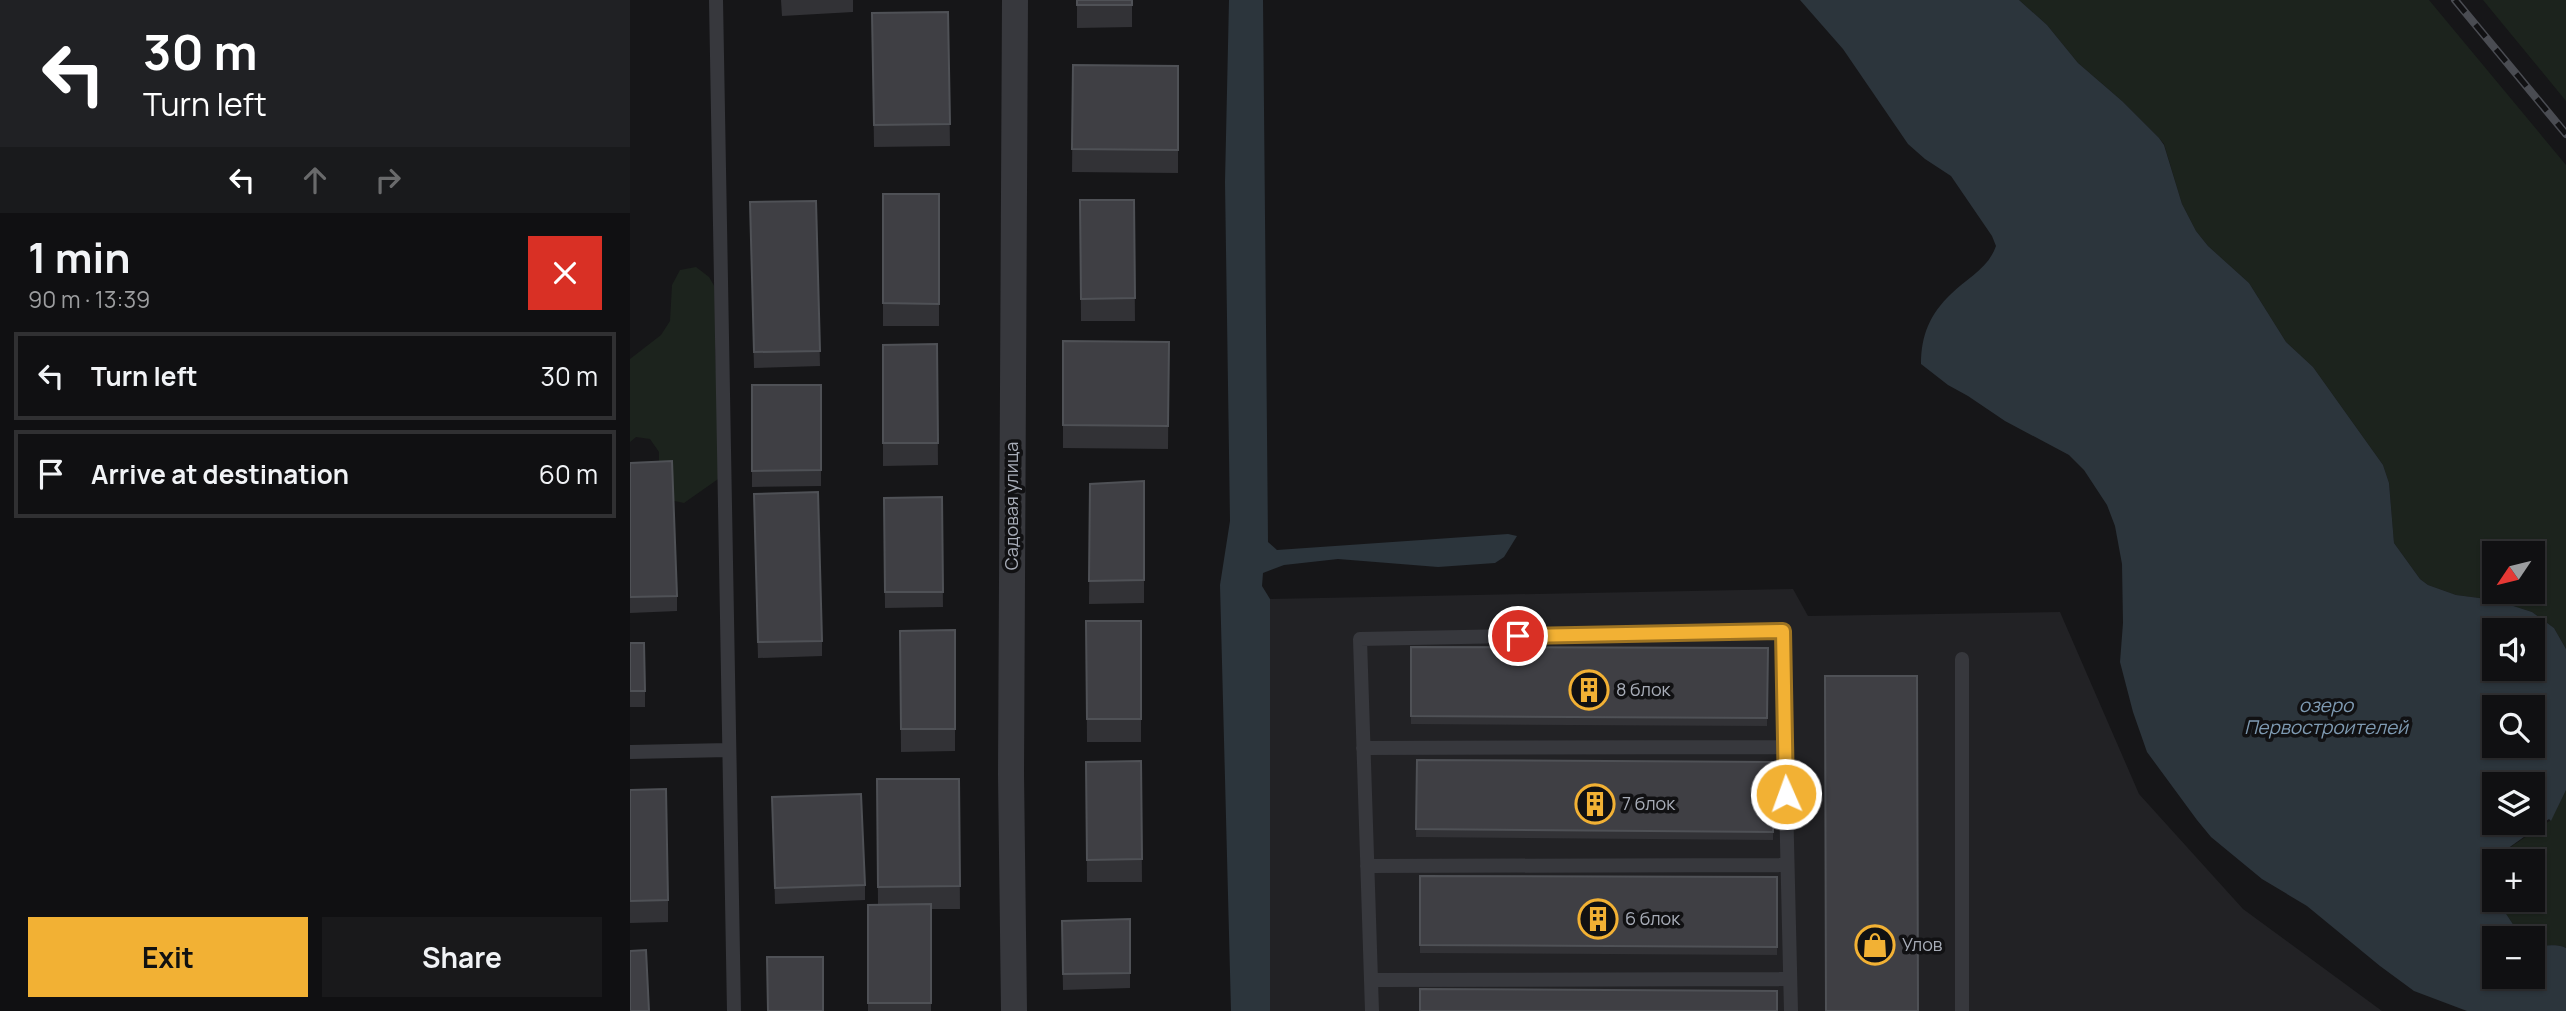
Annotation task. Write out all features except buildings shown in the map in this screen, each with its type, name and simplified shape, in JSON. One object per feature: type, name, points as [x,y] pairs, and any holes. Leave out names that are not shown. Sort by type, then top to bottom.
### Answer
[{"type":"street","name":"Садовая улица","points":[[1014,1011],[1011,747],[1015,0]]},
{"type":"lane","points":[[716,0],[734,1011]]},
{"type":"lane","points":[[1372,1011],[1360,639],[1783,631],[1791,1011]]},
{"type":"lane","points":[[1962,659],[1962,1011]]},
{"type":"lane","points":[[1363,748],[1785,747]]},
{"type":"lane","points":[[630,752],[729,750]]},
{"type":"lane","points":[[1367,866],[1787,865]]},
{"type":"lane","points":[[1371,980],[1790,979]]},
{"type":"shaded area","points":[[2019,0],[2429,0],[2566,165],[2566,649],[2545,618],[2507,604],[2545,604],[2545,541],[2482,541],[2482,598],[2456,595],[2428,585],[2420,579],[2394,543],[2389,483],[2383,465],[2313,367],[2286,342],[2249,283],[2208,246],[2196,231],[2182,204],[2164,144],[2122,101],[2078,63],[2047,25]]},
{"type":"shaded area","points":[[2483,0],[2566,0],[2566,101]]},
{"type":"shaded area","points":[[696,267],[709,277],[716,289],[718,322],[715,350],[721,477],[684,503],[670,500],[659,470],[659,452],[650,439],[636,437],[630,442],[630,359],[661,335],[670,321],[672,285],[680,270]]},
{"type":"shaded area","points":[[1793,589],[1808,616],[2060,612],[2139,794],[2243,909],[2382,1011],[1270,1011],[1270,599]]},
{"type":"shaded area","points":[[2566,790],[2566,948],[2545,946],[2545,926],[2514,926],[2505,912],[2545,912],[2545,849],[2508,849],[2528,835],[2545,835],[2545,824],[2551,820]]},
{"type":"water","points":[[1229,0],[1263,0],[1268,542],[1277,550],[1508,534],[1517,536],[1504,557],[1495,563],[1438,567],[1338,559],[1284,565],[1263,573],[1262,586],[1270,599],[1270,1011],[1231,1011],[1220,585],[1230,521],[1225,182]]},
{"type":"water","name":"озеро Первостроителей","points":[[1800,0],[2019,0],[2047,25],[2078,63],[2122,101],[2164,145],[2182,204],[2196,231],[2208,246],[2249,283],[2286,342],[2313,367],[2383,465],[2389,483],[2394,543],[2420,579],[2428,585],[2456,595],[2482,598],[2482,604],[2507,604],[2532,612],[2540,618],[2482,618],[2482,681],[2545,681],[2545,621],[2554,628],[2566,649],[2566,790],[2551,821],[2549,819],[2545,822],[2545,772],[2482,772],[2482,835],[2527,835],[2507,849],[2482,849],[2482,912],[2505,912],[2514,926],[2482,926],[2482,989],[2545,989],[2545,946],[2566,948],[2566,1011],[2467,1011],[2414,991],[2307,906],[2262,879],[2211,837],[2197,820],[2147,752],[2133,712],[2120,662],[2123,623],[2122,564],[2115,526],[2107,505],[2084,470],[2069,455],[2005,421],[1948,385],[1921,364],[1925,334],[1937,309],[1988,261],[1996,246],[1951,176],[1908,144],[1843,49]]},
{"type":"railway","points":[[2455,0],[2566,134]]},
{"type":"place","name":"8 блок","points":[[1589,690]]},
{"type":"place","name":"7 блок","points":[[1595,804]]},
{"type":"place","name":"6 блок","points":[[1598,919]]},
{"type":"place","name":"Улов","points":[[1875,945]]},
{"type":"route","points":[[1518,636],[1783,631],[1786,794]]}]
